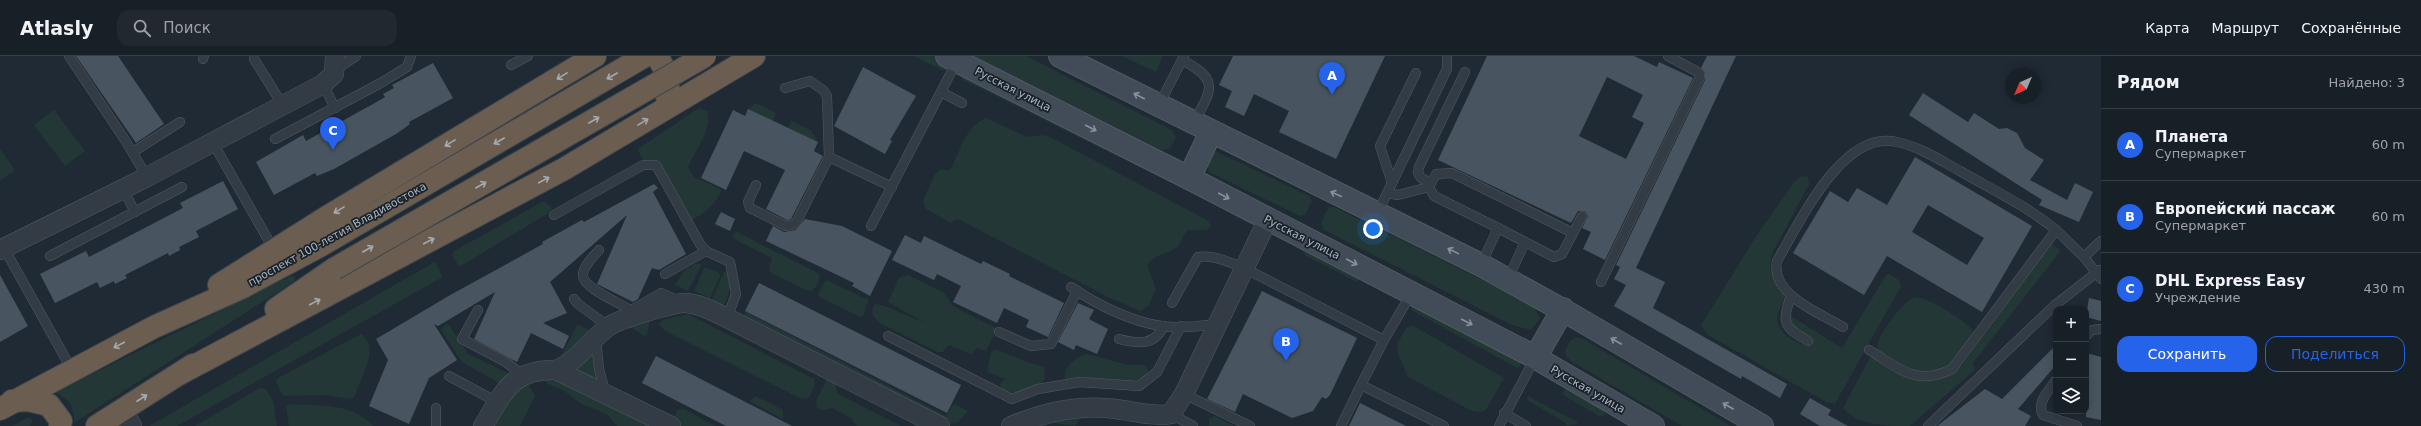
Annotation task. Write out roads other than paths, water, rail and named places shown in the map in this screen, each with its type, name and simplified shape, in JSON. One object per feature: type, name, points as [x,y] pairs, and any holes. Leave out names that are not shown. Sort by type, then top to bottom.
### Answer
[{"type":"highway","points":[[154,327],[274,250],[595,56]]},
{"type":"highway","name":"проспект 100-летия Владивостока","points":[[6,405],[154,327],[243,287],[318,247],[645,56]]},
{"type":"highway","points":[[656,56],[663,64],[669,90],[662,111]]},
{"type":"highway","points":[[97,426],[127,418],[181,373],[334,269],[705,56]]},
{"type":"highway","points":[[181,373],[564,169],[754,56]]},
{"type":"highway","points":[[6,405],[28,400],[49,405],[61,421],[60,426]]},
{"type":"main road","points":[[1060,56],[1376,214],[1481,264],[1762,426]]},
{"type":"main road","name":"Русская улица","points":[[952,58],[1189,178],[1535,358],[1631,421],[1652,426]]},
{"type":"main road","points":[[1189,178],[1202,128]]},
{"type":"main road","points":[[1535,358],[1562,310]]},
{"type":"street","points":[[2,249],[147,177],[282,104],[323,84],[332,78],[335,63]]},
{"type":"street","points":[[1010,426],[1042,414],[1077,407],[1117,409],[1148,414],[1171,414],[1184,394],[1268,219]]},
{"type":"street","points":[[483,426],[505,389],[522,375],[534,371],[556,370],[567,364],[602,332],[635,312],[683,303],[699,305],[940,426]]},
{"type":"street","points":[[556,370],[605,392],[671,426]]},
{"type":"lane","points":[[69,56],[133,152],[147,177]]},
{"type":"lane","points":[[335,63],[356,56]]},
{"type":"lane","points":[[275,139],[335,108],[407,67],[411,56]]},
{"type":"lane","points":[[511,65],[528,56]]},
{"type":"lane","points":[[1376,214],[1447,69],[1447,56]]},
{"type":"lane","points":[[1601,282],[1700,77],[1700,74],[1696,71],[1668,56]]},
{"type":"lane","points":[[872,226],[941,92],[952,58]]},
{"type":"lane","points":[[1159,106],[1183,58],[1200,69],[1209,82],[1209,93],[1202,128]]},
{"type":"lane","points":[[254,59],[282,104]]},
{"type":"lane","points":[[1465,72],[1419,167],[1418,173],[1421,178],[1430,185],[1434,196],[1554,257],[1562,254],[1582,216]]},
{"type":"lane","points":[[1392,183],[1380,146],[1416,73]]},
{"type":"lane","points":[[756,185],[748,202],[750,208],[786,226],[791,226],[798,219],[829,156],[827,96],[824,90],[810,81],[785,88]]},
{"type":"lane","points":[[323,84],[335,108]]},
{"type":"lane","points":[[941,92],[962,103]]},
{"type":"lane","points":[[133,152],[180,122]]},
{"type":"lane","points":[[213,142],[274,250]]},
{"type":"lane","points":[[1843,327],[1791,296],[1777,277],[1775,270],[1777,261],[1816,195],[1834,171],[1850,155],[1879,142],[1895,142],[1923,151],[2038,215],[2056,230],[2099,274],[2057,306]]},
{"type":"lane","points":[[829,156],[892,187]]},
{"type":"lane","points":[[554,215],[643,165],[652,163],[658,167],[700,244],[706,251],[730,262],[736,294],[726,318]]},
{"type":"lane","points":[[1387,193],[1398,195],[1430,185],[1436,174],[1452,173],[1573,234]]},
{"type":"lane","points":[[50,256],[182,187]]},
{"type":"lane","points":[[123,189],[135,212]]},
{"type":"lane","points":[[1481,264],[1498,228]]},
{"type":"lane","points":[[1869,350],[1912,375],[1930,378],[1952,369],[2056,230]]},
{"type":"lane","points":[[2084,257],[2101,241]]},
{"type":"lane","points":[[1508,279],[1525,242]]},
{"type":"lane","points":[[2,249],[72,370]]},
{"type":"lane","points":[[599,250],[585,268],[583,276],[585,281],[592,288],[635,312]]},
{"type":"lane","points":[[665,274],[706,251]]},
{"type":"lane","points":[[1172,303],[1198,257],[1226,260],[1384,340]]},
{"type":"lane","points":[[999,332],[1032,346],[1051,344],[1074,289],[1126,316],[1164,326],[1217,324]]},
{"type":"lane","points":[[1341,426],[1384,340],[1411,294]]},
{"type":"lane","points":[[1791,296],[1784,314],[1786,322],[1794,333],[1808,341]]},
{"type":"lane","points":[[574,299],[602,332],[599,369],[605,392]]},
{"type":"lane","points":[[478,310],[462,339],[510,365],[522,375]]},
{"type":"lane","points":[[1928,426],[2053,310]]},
{"type":"lane","points":[[1119,339],[1134,343],[1150,340],[1156,338],[1164,326]]},
{"type":"lane","points":[[888,336],[1012,399],[1038,389],[1079,382],[1139,386],[1157,372],[1181,326]]},
{"type":"lane","points":[[2089,333],[2092,330],[2101,329]]},
{"type":"lane","points":[[1499,426],[1504,413],[1535,358]]},
{"type":"lane","points":[[450,376],[497,402]]},
{"type":"lane","points":[[2053,384],[2040,404],[2040,409],[2043,414],[2077,426]]},
{"type":"lane","points":[[1361,385],[1444,426]]},
{"type":"lane","points":[[1184,394],[1250,426]]},
{"type":"lane","points":[[436,408],[436,426]]},
{"type":"lane","points":[[1504,413],[1526,426]]},
{"type":"lane","points":[[1171,414],[1193,426]]},
{"type":"place","name":"Планета","points":[[1332,95]]},
{"type":"place","name":"DHL Express Easy","points":[[333,150]]},
{"type":"place","name":"Европейский пассаж","points":[[1286,361]]}]
